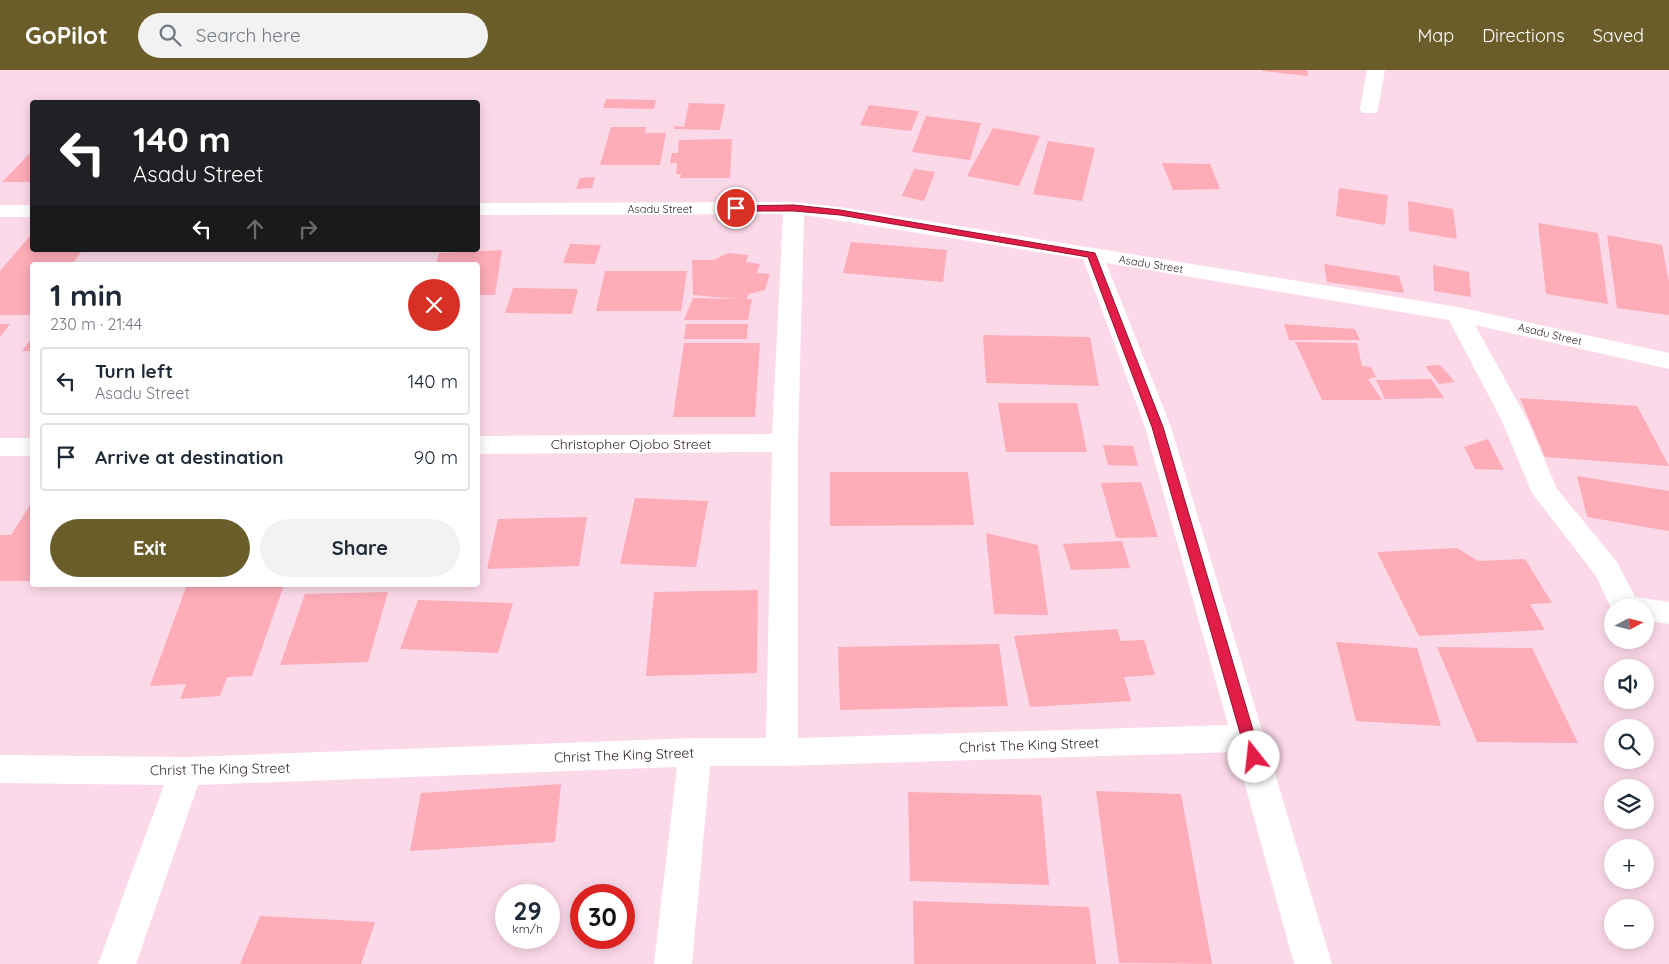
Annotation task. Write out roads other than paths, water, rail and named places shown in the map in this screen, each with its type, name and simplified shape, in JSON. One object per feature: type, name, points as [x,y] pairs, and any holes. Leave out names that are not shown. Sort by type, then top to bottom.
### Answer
[{"type":"street","points":[[1369,109],[1376,70]]},
{"type":"street","points":[[782,752],[784,443],[794,208]]},
{"type":"street","name":"Asadu Street","points":[[480,209],[794,208],[840,213],[1458,314],[1669,361]]},
{"type":"street","points":[[0,211],[30,211]]},
{"type":"street","points":[[1092,254],[1158,427],[1313,964]]},
{"type":"street","points":[[1458,314],[1515,421],[1545,493],[1607,570],[1621,599]]},
{"type":"street","name":"Christopher Ojobo Street","points":[[480,444],[784,443]]},
{"type":"street","points":[[0,447],[30,447]]},
{"type":"street","points":[[1654,610],[1669,613]]},
{"type":"street","name":"Christ The King Street","points":[[0,770],[186,771],[695,752],[782,752],[1249,738]]},
{"type":"street","points":[[673,964],[695,752]]},
{"type":"street","points":[[117,964],[186,771]]}]
